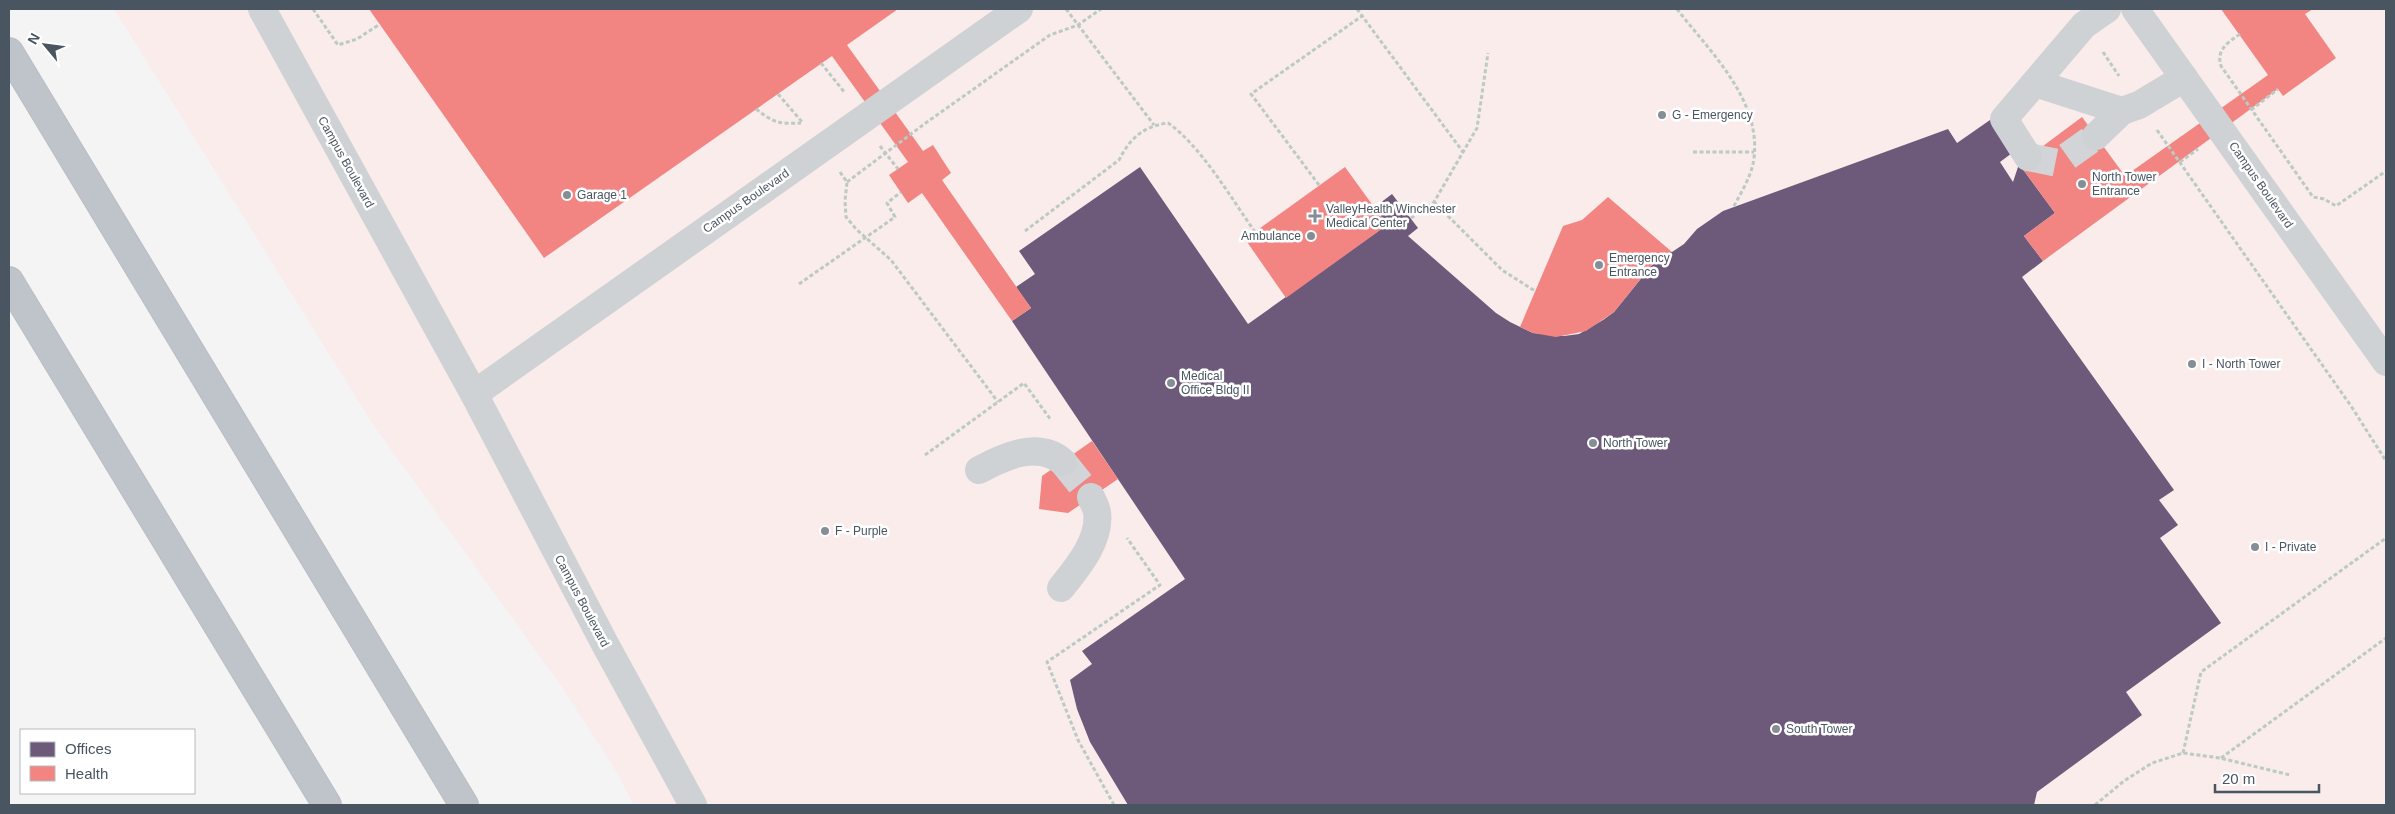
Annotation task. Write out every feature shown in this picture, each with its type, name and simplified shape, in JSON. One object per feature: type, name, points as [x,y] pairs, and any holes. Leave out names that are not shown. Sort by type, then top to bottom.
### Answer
[{"type":"highway","points":[[9,52],[464,805]]},
{"type":"highway","points":[[9,281],[327,805]]},
{"type":"street","name":"Campus Boulevard","points":[[262,9],[474,394],[605,644],[693,805]]},
{"type":"street","name":"Campus Boulevard","points":[[474,394],[1019,9]]},
{"type":"street","points":[[2028,157],[2004,119],[2084,25],[2106,9]]},
{"type":"street","name":"Campus Boulevard","points":[[2135,9],[2386,362]]},
{"type":"street","points":[[2096,136],[2131,108],[2184,78]]},
{"type":"street","points":[[2035,83],[2131,108]]},
{"type":"street","points":[[979,470],[1016,453],[1037,452],[1056,456],[1063,462]]},
{"type":"street","points":[[1061,588],[1078,567],[1090,546],[1096,528],[1097,512],[1092,497]]},
{"type":"path","points":[[314,9],[338,45],[357,39],[380,24]]},
{"type":"path","points":[[1066,9],[1154,125]]},
{"type":"path","points":[[998,402],[891,260],[846,217],[845,201],[848,182],[927,122],[1050,36],[1078,25],[1101,9]]},
{"type":"path","points":[[1357,9],[1463,152]]},
{"type":"path","points":[[1677,9],[1736,85],[1749,111],[1754,152],[1748,180],[1733,208]]},
{"type":"path","points":[[1320,185],[1251,94],[1362,16]]},
{"type":"path","points":[[2084,25],[2131,108],[2306,340],[2386,461]]},
{"type":"path","points":[[2240,34],[2225,44],[2218,59],[2221,66],[2313,197],[2324,199],[2336,206],[2386,171]]},
{"type":"path","points":[[1411,218],[1434,202],[1477,128],[1488,53]]},
{"type":"path","points":[[821,64],[844,92]]},
{"type":"path","points":[[2251,110],[2278,89]]},
{"type":"path","points":[[756,109],[769,120],[780,124],[803,123],[778,94]]},
{"type":"path","points":[[1025,231],[1119,160],[1128,142],[1154,125],[1168,123],[1180,131],[1192,145],[1255,232]]},
{"type":"path","points":[[1693,152],[1754,152]]},
{"type":"path","points":[[799,284],[895,217],[887,203],[901,192]]},
{"type":"path","points":[[1434,202],[1502,270],[1535,291]]},
{"type":"path","points":[[925,455],[1024,383],[1052,422]]},
{"type":"path","points":[[1114,805],[1078,740],[1047,662],[1160,585],[1123,532]]},
{"type":"path","points":[[2183,753],[2201,672],[2386,538]]},
{"type":"path","points":[[2220,758],[2386,638]]},
{"type":"path","points":[[2095,805],[2124,781],[2152,763],[2183,753],[2220,758],[2290,775]]},
{"type":"shaded area","name":"ValleyHealth Winchester Medical Center","points":[[114,9],[2386,9],[2386,805],[634,805],[613,766],[561,686],[372,423]]},
{"type":"building: Offices","points":[[1990,120],[2012,153],[2000,162],[2013,182],[2019,164],[2055,213],[2024,236],[2043,261],[2022,277],[2174,490],[2159,500],[2178,525],[2160,538],[2221,623],[2126,692],[2142,715],[2037,792],[2034,805],[1128,805],[1090,742],[1077,709],[1070,680],[1092,664],[1082,651],[1185,579],[1012,321],[1031,308],[1016,287],[1035,274],[1019,251],[1140,167],[1248,324],[1387,225],[1375,207],[1392,194],[1418,228],[1408,236],[1496,313],[1533,333],[1564,336],[1579,334],[1614,312],[1656,260],[1664,253],[1672,252],[1684,244],[1697,229],[1723,211],[1948,129],[1957,143]]},
{"type":"building: Health","name":"Garage 1","points":[[369,9],[898,9],[847,45],[923,151],[933,145],[951,173],[942,180],[1031,308],[1012,321],[922,193],[908,203],[889,175],[908,162],[832,56],[544,258]]},
{"type":"building: Health","points":[[2221,9],[2313,9],[2305,14],[2336,58],[2283,96],[2278,89],[2043,261],[2024,236],[2055,213],[2019,164],[2082,117],[2125,176],[2268,75]]},
{"type":"building: Health","name":"Ambulance","points":[[1345,167],[1387,225],[1286,298],[1245,239]]},
{"type":"building: Health","name":"Emergency Entrance","points":[[1608,197],[1672,252],[1664,253],[1656,260],[1614,312],[1586,331],[1556,337],[1533,333],[1520,327],[1563,226],[1582,220]]},
{"type":"building: Health","points":[[1092,441],[1118,479],[1068,513],[1039,509],[1042,476]]},
{"type":"tunnel","points":[[2028,157],[2058,163],[2096,136]]},
{"type":"tunnel","points":[[1063,462],[1091,497]]},
{"type":"place","name":"G - Emergency","points":[[1662,115]]},
{"type":"place","name":"North Tower Entrance","points":[[2082,184]]},
{"type":"place","name":"Garage 1","points":[[567,195]]},
{"type":"place","name":"ValleyHealth Winchester Medical Center","points":[[1315,216]]},
{"type":"place","name":"Ambulance","points":[[1311,236]]},
{"type":"place","name":"Emergency Entrance","points":[[1599,265]]},
{"type":"place","name":"I - North Tower","points":[[2192,364]]},
{"type":"place","name":"Medical Office Bldg II","points":[[1171,383]]},
{"type":"place","name":"North Tower","points":[[1593,443]]},
{"type":"place","name":"F - Purple","points":[[825,531]]},
{"type":"place","name":"I - Private","points":[[2255,547]]},
{"type":"place","name":"South Tower","points":[[1776,729]]}]
